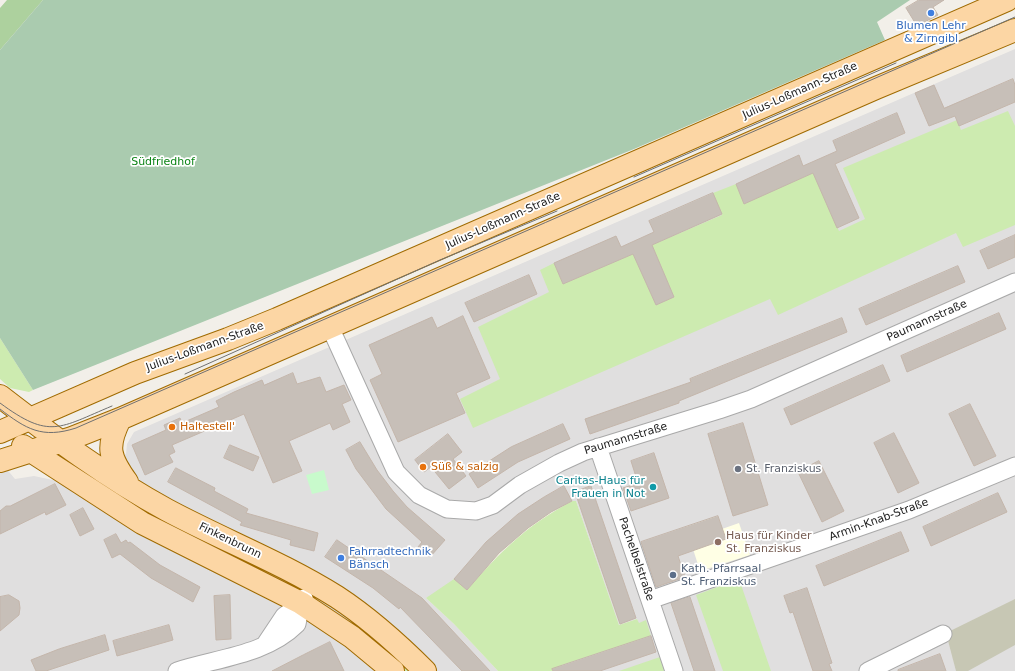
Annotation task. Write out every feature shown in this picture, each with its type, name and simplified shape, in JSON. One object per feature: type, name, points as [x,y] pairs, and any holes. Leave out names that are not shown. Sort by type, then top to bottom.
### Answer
[{"type":"main road","name":"Julius-Loßmann-Straße","points":[[0,432],[135,373],[228,340],[277,319],[982,6],[1007,0]]},
{"type":"main road","points":[[0,461],[62,442],[120,419],[876,88],[1015,30]]},
{"type":"main road","points":[[0,396],[30,418]]},
{"type":"main road","name":"Finkenbrunn","points":[[30,418],[62,442],[132,489],[168,510],[314,583],[367,619],[425,671]]},
{"type":"main road","points":[[120,419],[111,440],[112,457],[132,489]]},
{"type":"main road","name":"Finkenbrunn","points":[[0,432],[142,523],[301,603],[352,637],[393,671]]},
{"type":"street","name":"Paumannstraße","points":[[330,327],[396,472],[419,495],[434,504],[447,509],[476,511],[493,505],[520,485],[559,463],[598,447],[751,399],[1015,282]]},
{"type":"street","name":"Pachelbelstraße","points":[[598,447],[674,671]]},
{"type":"street","name":"Armin-Knab-Straße","points":[[650,600],[909,510],[1015,466]]},
{"type":"street","points":[[180,671],[252,651],[289,632],[297,624],[301,603],[314,583]]},
{"type":"street","points":[[868,671],[943,634]]},
{"type":"shaded area","points":[[1015,49],[1015,671],[563,671],[561,665],[638,623],[637,619],[619,625],[576,501],[572,501],[551,512],[528,528],[499,553],[467,590],[426,598],[454,624],[498,671],[0,671],[0,461],[15,479],[34,476],[67,483],[126,454],[127,444],[134,432]]},
{"type":"shaded area","name":"Haus für Kinder St. Franziskus","points":[[718,516],[722,529],[739,523],[750,555],[700,571],[686,527]]},
{"type":"shaded area","points":[[1015,599],[1015,645],[968,671],[956,671],[946,633]]},
{"type":"green space","points":[[7,0],[43,0],[0,50],[0,8]]},
{"type":"green space","name":"Südfriedhof","points":[[43,0],[910,0],[877,22],[885,40],[634,149],[33,390],[0,338],[0,50]]},
{"type":"green space","points":[[1008,111],[1015,126],[1015,225],[963,247],[956,233],[778,315],[770,299],[473,428],[460,399],[500,379],[478,327],[549,292],[540,270],[554,263],[563,284],[633,254],[656,305],[674,297],[652,245],[722,215],[713,193],[736,184],[744,203],[813,173],[839,231],[865,219],[843,168],[957,120],[961,130]]},
{"type":"green space","points":[[0,338],[33,390],[29,392],[10,388],[0,379]]},
{"type":"green space","points":[[324,470],[329,490],[312,494],[306,475]]},
{"type":"green space","points":[[572,501],[576,501],[619,625],[637,619],[639,623],[646,620],[651,636],[562,665],[563,671],[498,671],[454,624],[426,598],[454,579],[467,590],[491,563],[515,540],[541,520]]},
{"type":"green space","points":[[739,579],[771,671],[723,671],[696,595]]},
{"type":"green space","points":[[353,618],[415,671],[403,671],[347,625]]},
{"type":"green space","points":[[660,657],[664,671],[619,671]]},
{"type":"building","points":[[919,0],[944,0],[933,7],[938,15],[917,26],[906,8]]},
{"type":"building","points":[[1013,79],[1015,85],[1015,102],[959,126],[955,116],[929,126],[915,93],[934,85],[944,108]]},
{"type":"building","points":[[897,113],[905,133],[835,164],[859,218],[837,228],[813,173],[744,204],[736,184],[799,155],[803,166],[837,151],[833,141]]},
{"type":"building","points":[[713,193],[722,214],[652,245],[674,297],[656,305],[633,254],[563,284],[554,263],[616,236],[621,247],[654,232],[649,221]]},
{"type":"building","points":[[1015,235],[1015,257],[988,269],[980,251]]},
{"type":"building","points":[[958,266],[965,282],[866,325],[859,309]]},
{"type":"building","points":[[529,275],[537,294],[474,322],[465,303]]},
{"type":"building","points":[[999,313],[1006,329],[907,372],[901,356]]},
{"type":"building","points":[[463,316],[490,378],[456,393],[465,413],[398,442],[370,380],[382,374],[369,345],[432,317],[437,328]]},
{"type":"building","points":[[842,318],[847,332],[679,401],[679,403],[590,434],[585,419],[691,382],[690,379]]},
{"type":"building","points":[[883,365],[890,381],[791,425],[784,409]]},
{"type":"building","points":[[293,373],[297,384],[320,377],[326,392],[344,385],[351,400],[342,404],[350,422],[333,430],[330,423],[289,441],[302,471],[273,483],[244,414],[172,445],[175,452],[169,455],[173,462],[145,475],[132,445],[166,430],[164,425],[180,418],[182,423],[219,407],[216,401],[234,392],[262,380],[264,385]]},
{"type":"building","points":[[970,404],[996,456],[974,466],[949,414]]},
{"type":"building","name":"St. Franziskus","points":[[743,423],[768,505],[733,516],[708,434]]},
{"type":"building","points":[[563,424],[570,439],[518,462],[478,488],[469,474],[511,447]]},
{"type":"building","points":[[894,433],[919,483],[898,493],[874,443]]},
{"type":"building","points":[[448,434],[462,452],[453,459],[466,476],[449,489],[431,467],[424,472],[415,460]]},
{"type":"building","points":[[360,442],[377,470],[393,491],[407,507],[445,540],[430,557],[418,547],[422,542],[386,509],[356,469],[346,450]]},
{"type":"building","points":[[230,445],[259,457],[253,471],[224,458]]},
{"type":"building","name":"Caritas-Haus für Frauen in Not","points":[[654,453],[669,498],[631,511],[623,488],[638,483],[631,461]]},
{"type":"building","points":[[819,461],[844,511],[822,522],[798,472]]},
{"type":"building","points":[[176,468],[215,488],[214,491],[248,509],[246,513],[318,533],[314,551],[290,545],[291,540],[240,525],[242,522],[168,482]]},
{"type":"building","points":[[55,484],[66,505],[46,515],[45,512],[0,534],[0,511],[6,506],[10,506]]},
{"type":"building","points":[[564,486],[572,501],[551,512],[528,528],[499,553],[467,590],[454,579],[486,542],[518,514]]},
{"type":"building","points":[[591,486],[636,618],[620,624],[575,492]]},
{"type":"building","points":[[998,493],[1007,512],[931,546],[923,527]]},
{"type":"building","points":[[83,508],[94,529],[80,536],[70,515]]},
{"type":"building","points":[[718,516],[726,539],[678,556],[685,577],[656,587],[641,542]]},
{"type":"building","points":[[901,532],[909,551],[824,586],[816,566]]},
{"type":"building","points":[[116,534],[121,543],[126,540],[128,543],[130,542],[160,565],[200,587],[193,602],[151,578],[120,554],[112,558],[104,540]]},
{"type":"building","points":[[337,540],[422,598],[490,671],[462,671],[400,607],[399,609],[373,588],[325,557]]},
{"type":"building","points":[[807,588],[832,663],[829,664],[832,671],[813,671],[793,612],[790,613],[784,596]]},
{"type":"building","points":[[9,595],[19,601],[19,615],[0,631],[0,597]]},
{"type":"building","points":[[230,595],[231,639],[216,640],[214,596]]},
{"type":"building","points":[[690,597],[715,671],[694,671],[671,603]]},
{"type":"building","points":[[169,625],[173,640],[117,656],[113,641]]},
{"type":"building","points":[[105,635],[109,650],[46,671],[36,671],[31,660],[59,649]]},
{"type":"building","points":[[651,636],[656,652],[600,671],[553,671],[552,669]]},
{"type":"building","points":[[330,642],[344,671],[272,671],[303,655]]},
{"type":"building","points":[[940,654],[946,671],[898,671],[898,670]]},
{"type":"tram line","points":[[0,409],[18,422],[35,430],[53,432],[76,428],[1015,17]]},
{"type":"tram line","points":[[634,177],[896,63]]},
{"type":"tram line","points":[[185,374],[440,260],[557,211]]},
{"type":"tram line","points":[[0,403],[17,415],[31,422],[43,426],[55,427],[79,420],[112,406]]},
{"type":"place","name":"Blumen Lehr & Zirngibl","points":[[931,13]]},
{"type":"place","name":"Haltestell'","points":[[172,427]]},
{"type":"place","name":"Süß & salzig","points":[[423,467]]},
{"type":"place","name":"St. Franziskus","points":[[738,469]]},
{"type":"place","name":"Caritas-Haus für Frauen in Not","points":[[653,487]]},
{"type":"place","name":"Haus für Kinder St. Franziskus","points":[[718,542]]},
{"type":"place","name":"Fahrradtechnik Bänsch","points":[[341,558]]},
{"type":"place","name":"Kath. Pfarrsaal St. Franziskus","points":[[673,575]]}]
